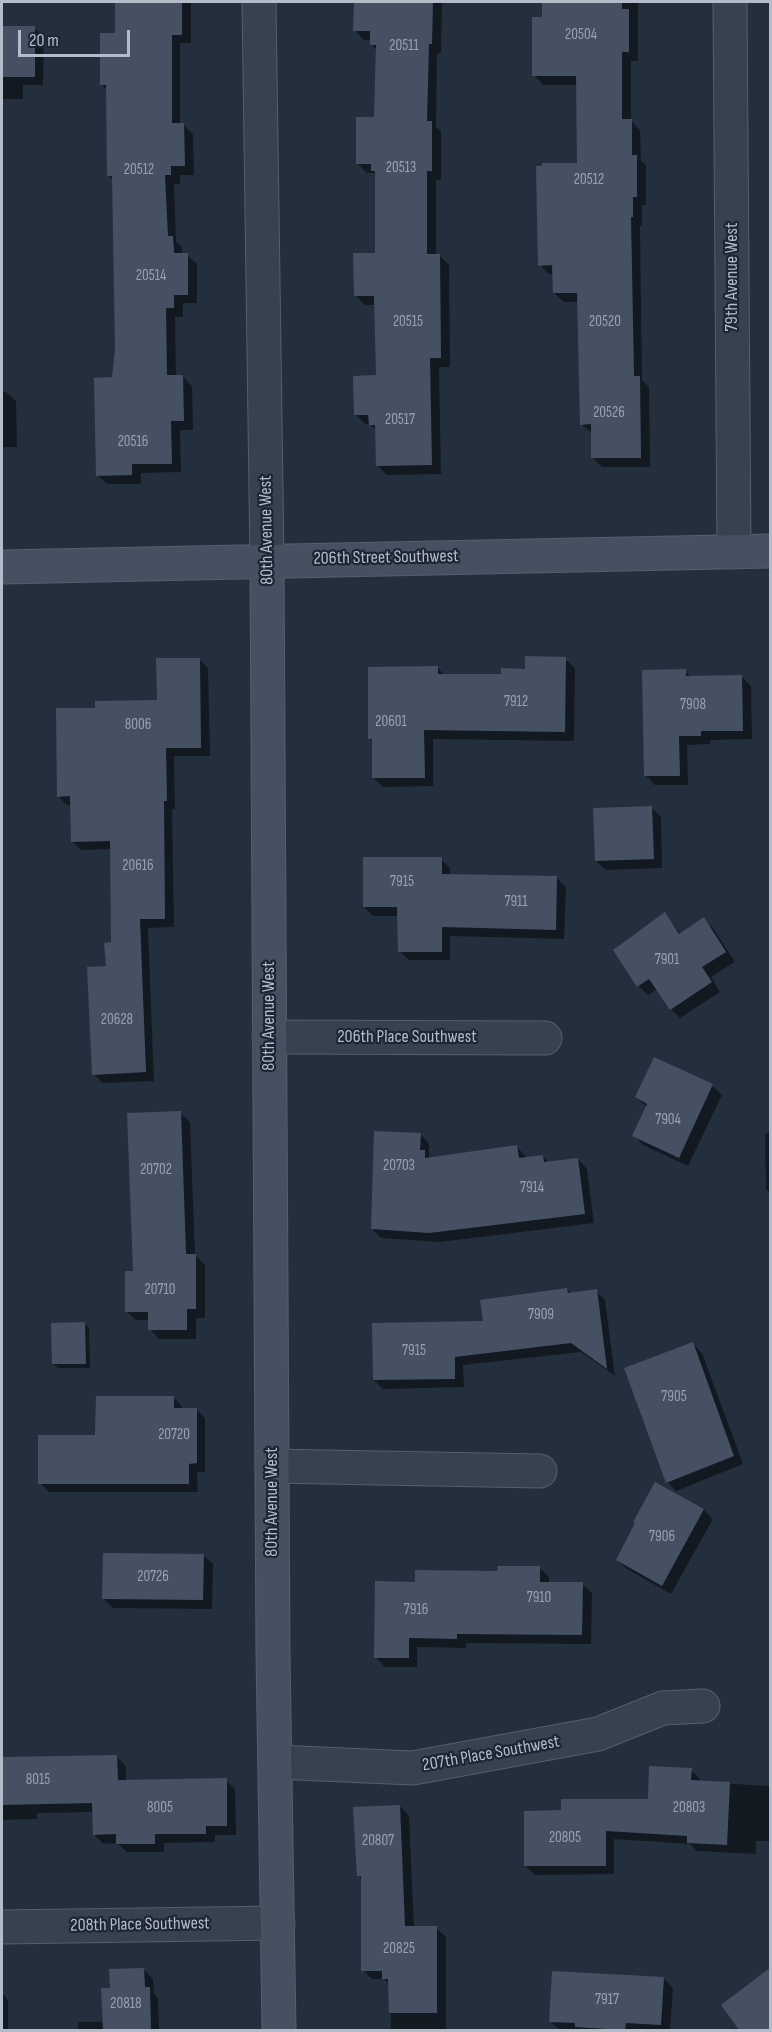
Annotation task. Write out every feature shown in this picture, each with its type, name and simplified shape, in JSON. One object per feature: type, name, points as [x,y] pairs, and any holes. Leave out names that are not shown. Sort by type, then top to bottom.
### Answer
[{"type":"street","name":"80th Avenue West","points":[[259,2],[267,560],[274,1762],[279,2031]]},
{"type":"street","name":"79th Avenue West","points":[[730,2],[734,552]]},
{"type":"street","name":"206th Street Southwest","points":[[2,567],[771,551]]},
{"type":"street","name":"206th Place Southwest","points":[[269,1037],[544,1038]]},
{"type":"street","points":[[272,1466],[540,1471]]},
{"type":"street","name":"207th Place Southwest","points":[[274,1762],[413,1768],[598,1734],[663,1708],[703,1706]]},
{"type":"street","name":"208th Place Southwest","points":[[2,1927],[278,1923]]},
{"type":"building","points":[[115,2],[182,2],[182,35],[172,35],[172,123],[184,123],[185,166],[171,166],[171,175],[165,175],[168,236],[173,236],[174,253],[188,253],[188,295],[174,295],[174,308],[166,308],[167,375],[183,375],[184,421],[171,421],[172,464],[132,464],[132,475],[96,476],[94,378],[112,377],[115,350],[112,176],[107,176],[106,85],[100,85],[100,33],[115,33]]},
{"type":"building","points":[[354,2],[433,2],[432,44],[429,44],[427,121],[432,121],[432,171],[427,171],[427,254],[440,254],[441,358],[430,358],[432,465],[376,466],[375,425],[369,425],[368,415],[354,415],[353,376],[376,375],[374,296],[354,296],[353,253],[375,253],[375,171],[371,171],[371,164],[356,164],[356,117],[374,117],[376,45],[370,45],[370,31],[353,31]]},
{"type":"building","points":[[542,2],[622,2],[622,9],[629,9],[629,52],[622,52],[622,119],[632,119],[632,155],[637,155],[637,197],[633,197],[633,217],[631,217],[634,376],[640,376],[641,458],[591,458],[591,424],[580,425],[577,293],[553,293],[552,265],[538,266],[536,166],[542,166],[542,163],[577,163],[576,76],[532,76],[532,17],[542,17]]},
{"type":"building","points":[[2,26],[35,26],[35,77],[2,77]]},
{"type":"building","points":[[525,656],[566,657],[565,732],[424,730],[425,778],[372,778],[372,739],[368,739],[368,667],[438,666],[438,674],[501,674],[501,668],[525,669]]},
{"type":"building","points":[[156,658],[200,658],[201,748],[166,748],[165,919],[140,919],[146,1072],[92,1075],[87,967],[106,966],[104,943],[111,942],[110,841],[71,842],[70,796],[57,797],[56,708],[95,708],[95,701],[157,700]]},
{"type":"building","points":[[686,669],[686,676],[742,675],[743,731],[701,731],[701,736],[679,736],[680,776],[644,776],[642,670]]},
{"type":"building","points":[[652,806],[654,859],[595,861],[593,808]]},
{"type":"building","points":[[363,857],[442,857],[442,874],[557,876],[556,930],[442,927],[442,952],[398,952],[397,907],[363,907]]},
{"type":"building","points":[[665,912],[679,934],[704,917],[726,952],[702,967],[712,982],[670,1010],[649,979],[637,987],[613,950]]},
{"type":"building","points":[[654,1057],[713,1084],[679,1158],[632,1136],[647,1104],[635,1097]]},
{"type":"building","points":[[181,1111],[186,1254],[196,1254],[196,1309],[187,1309],[187,1330],[148,1330],[148,1312],[125,1312],[125,1271],[133,1271],[127,1113]]},
{"type":"building","points":[[374,1131],[421,1133],[420,1150],[425,1150],[425,1158],[517,1145],[519,1158],[543,1155],[544,1162],[578,1158],[585,1214],[429,1233],[371,1229]]},
{"type":"building","points":[[567,1288],[568,1293],[597,1289],[607,1369],[571,1343],[455,1357],[455,1379],[373,1380],[372,1323],[483,1321],[480,1300]]},
{"type":"building","points":[[85,1322],[86,1364],[52,1364],[51,1323]]},
{"type":"building","points":[[693,1342],[734,1456],[666,1483],[624,1368]]},
{"type":"building","points":[[96,1396],[174,1396],[174,1408],[197,1408],[197,1463],[189,1464],[189,1484],[38,1484],[38,1435],[95,1435]]},
{"type":"building","points":[[655,1482],[704,1509],[662,1586],[616,1560]]},
{"type":"building","points":[[103,1553],[204,1554],[203,1600],[102,1599]]},
{"type":"building","points":[[498,1566],[540,1566],[540,1582],[583,1582],[582,1635],[457,1634],[457,1639],[409,1638],[409,1658],[374,1658],[375,1581],[415,1582],[415,1570],[497,1571]]},
{"type":"building","points":[[117,1755],[118,1780],[227,1778],[227,1826],[206,1826],[206,1834],[155,1834],[155,1844],[116,1844],[116,1834],[93,1835],[92,1803],[2,1805],[2,1757]]},
{"type":"building","points":[[649,1766],[692,1768],[691,1780],[730,1782],[727,1845],[687,1843],[687,1836],[606,1831],[606,1866],[524,1866],[524,1811],[561,1810],[561,1799],[648,1799]]},
{"type":"building","points":[[400,1805],[405,1926],[437,1926],[437,2013],[389,2013],[388,1979],[382,1979],[382,1971],[361,1971],[361,1876],[357,1876],[353,1807]]},
{"type":"building","points":[[771,1967],[771,2031],[740,2031],[721,2005]]},
{"type":"building","points":[[144,1968],[145,1987],[150,1987],[151,2031],[103,2031],[101,1988],[110,1988],[109,1969]]},
{"type":"building","points":[[552,1971],[664,1977],[661,2025],[626,2023],[625,2030],[575,2027],[575,2023],[549,2022]]}]
